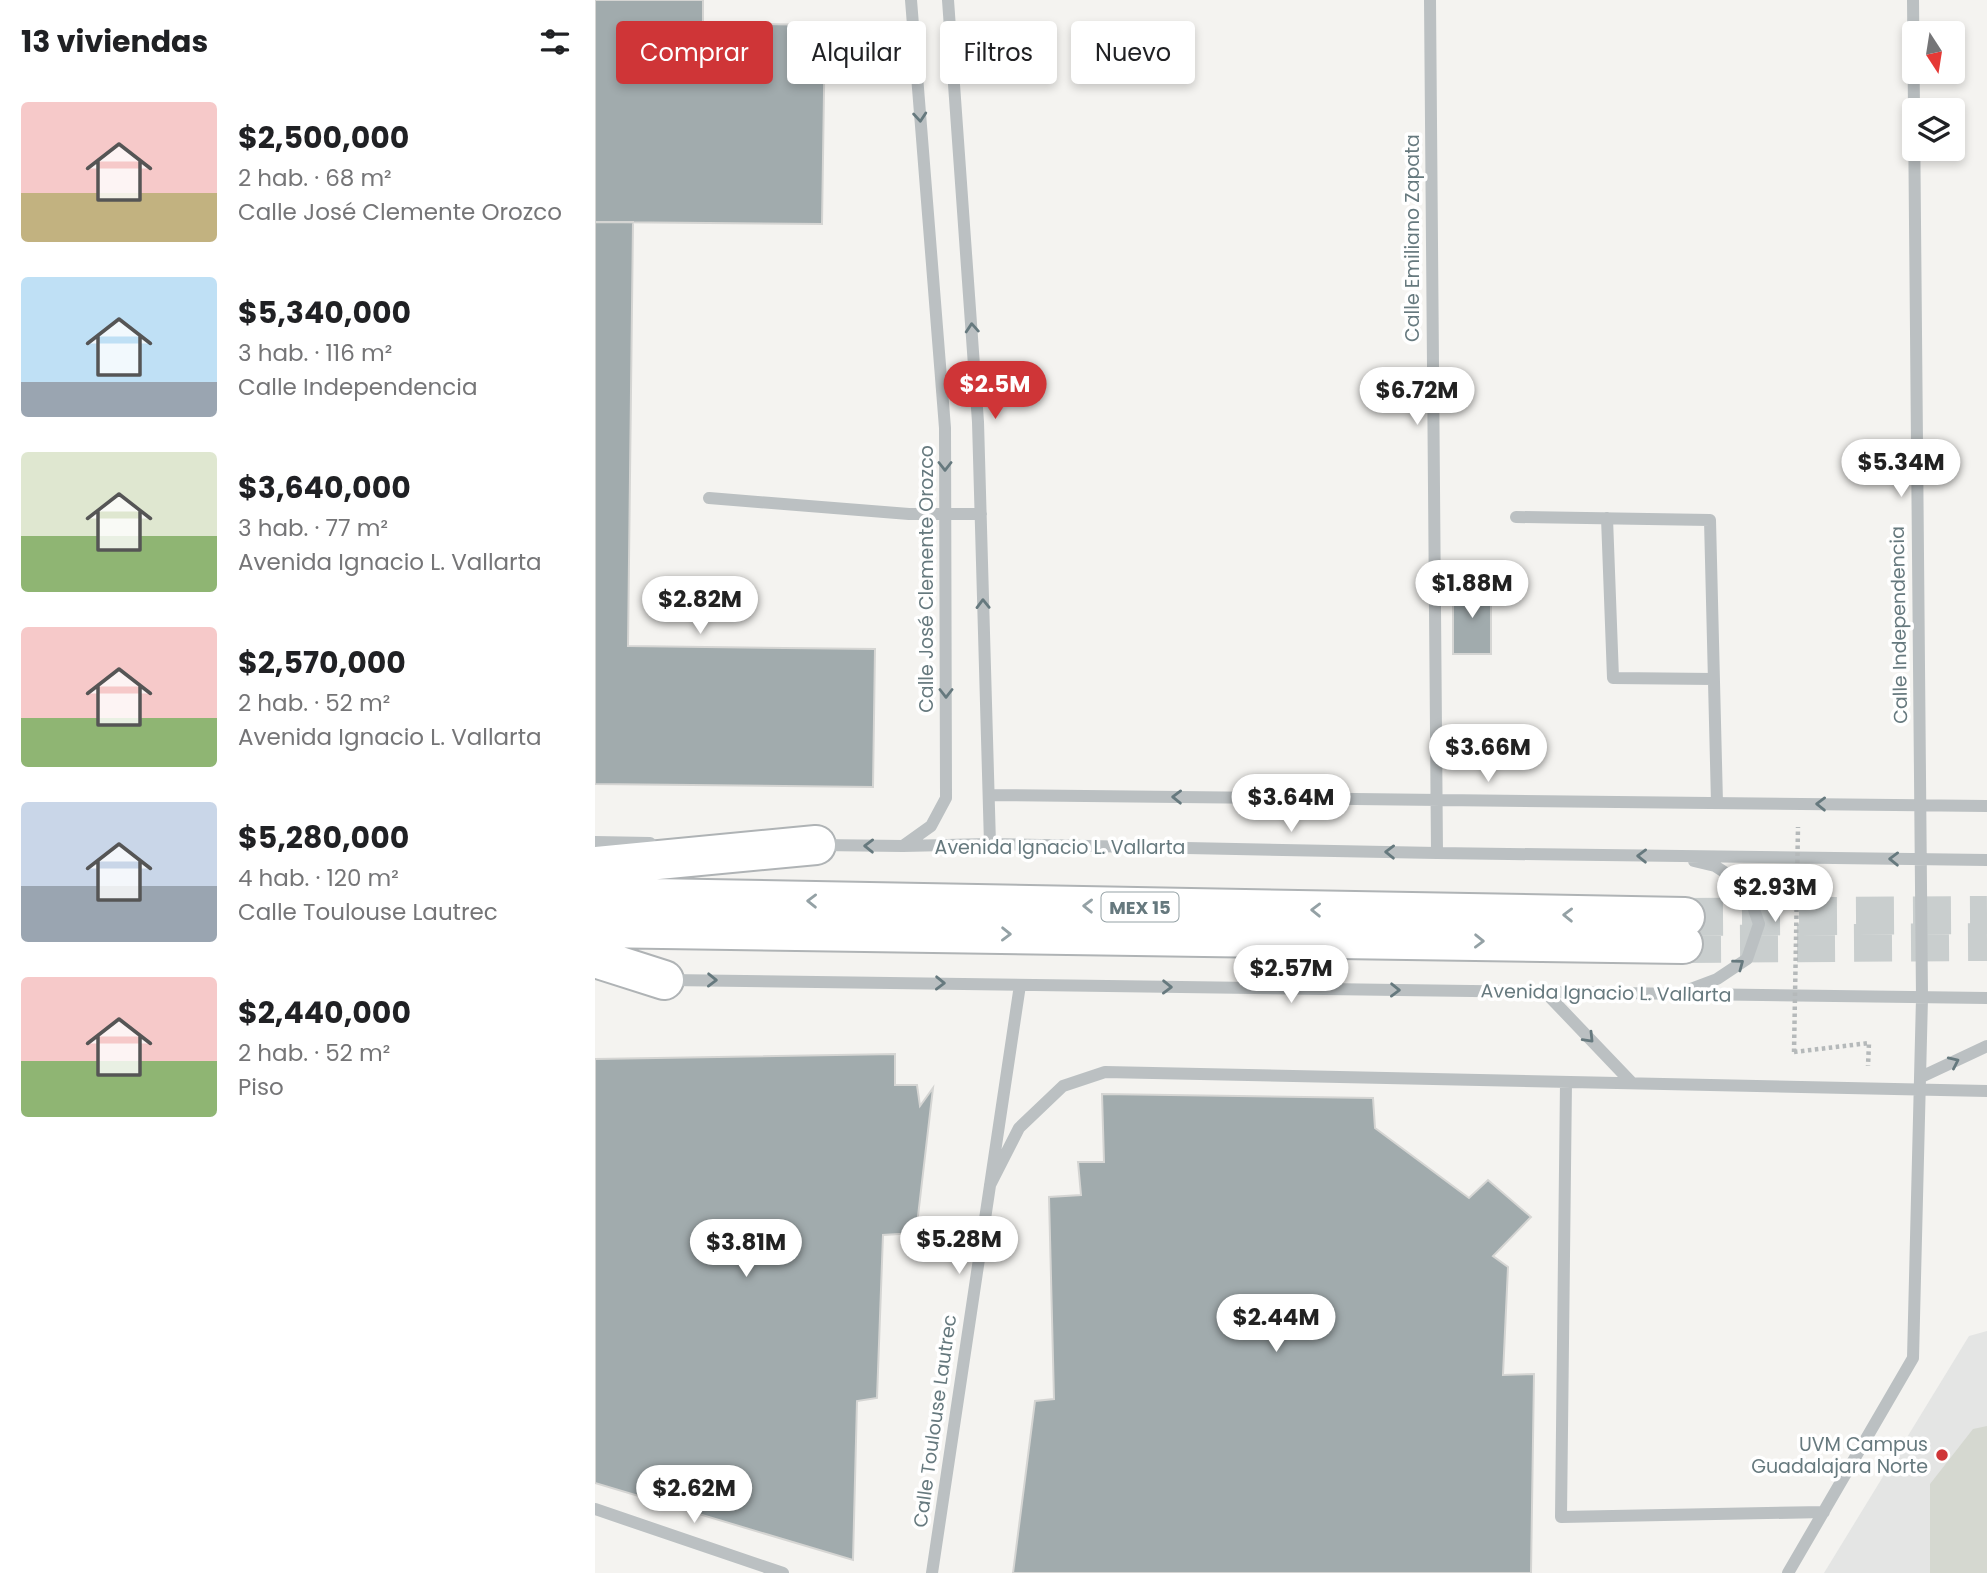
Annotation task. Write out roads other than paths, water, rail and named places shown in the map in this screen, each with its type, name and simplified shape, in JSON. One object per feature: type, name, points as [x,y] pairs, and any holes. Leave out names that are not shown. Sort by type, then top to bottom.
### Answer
[{"type":"highway","points":[[595,866],[816,845]]},
{"type":"highway","name":"MEX 15","points":[[595,897],[1684,931],[595,928]]},
{"type":"highway","points":[[609,968],[664,979]]},
{"type":"street","name":"Calle José Clemente Orozco","points":[[903,846],[931,826],[946,797],[945,428],[911,0]]},
{"type":"street","points":[[948,0],[978,422],[990,844]]},
{"type":"street","name":"Calle Emiliano Zapata","points":[[1430,0],[1437,853]]},
{"type":"street","name":"Calle Independencia","points":[[1788,1573],[1913,1358],[1922,998],[1913,0]]},
{"type":"street","points":[[709,498],[909,514],[981,514]]},
{"type":"street","points":[[1516,517],[1710,520],[1717,803]]},
{"type":"street","points":[[1607,518],[1613,678],[1714,679]]},
{"type":"street","points":[[989,794],[1987,806]]},
{"type":"street","points":[[595,842],[664,843]]},
{"type":"street","name":"Avenida Ignacio L. Vallarta","points":[[692,844],[990,844],[1987,860]]},
{"type":"street","points":[[1678,994],[1717,979],[1747,959],[1759,924],[1746,886],[1715,866],[1679,856]]},
{"type":"street","name":"Avenida Ignacio L. Vallarta","points":[[664,979],[1987,999]]},
{"type":"street","name":"Calle Toulouse Lautrec","points":[[932,1573],[1020,985]]},
{"type":"street","points":[[1546,993],[1632,1083]]},
{"type":"street","points":[[1921,1083],[1987,1046]]},
{"type":"street","points":[[990,1185],[1019,1128],[1063,1086],[1105,1072],[1867,1088],[1921,1083],[1987,1091]]},
{"type":"street","points":[[1566,1082],[1561,1517],[1824,1512]]},
{"type":"street","points":[[595,1509],[783,1573]]},
{"type":"tunnel","points":[[1685,917],[1987,915]]},
{"type":"tunnel","points":[[1683,944],[1987,942]]},
{"type":"place","name":"UVM Campus Guadalajara Norte","points":[[1942,1455]]}]
